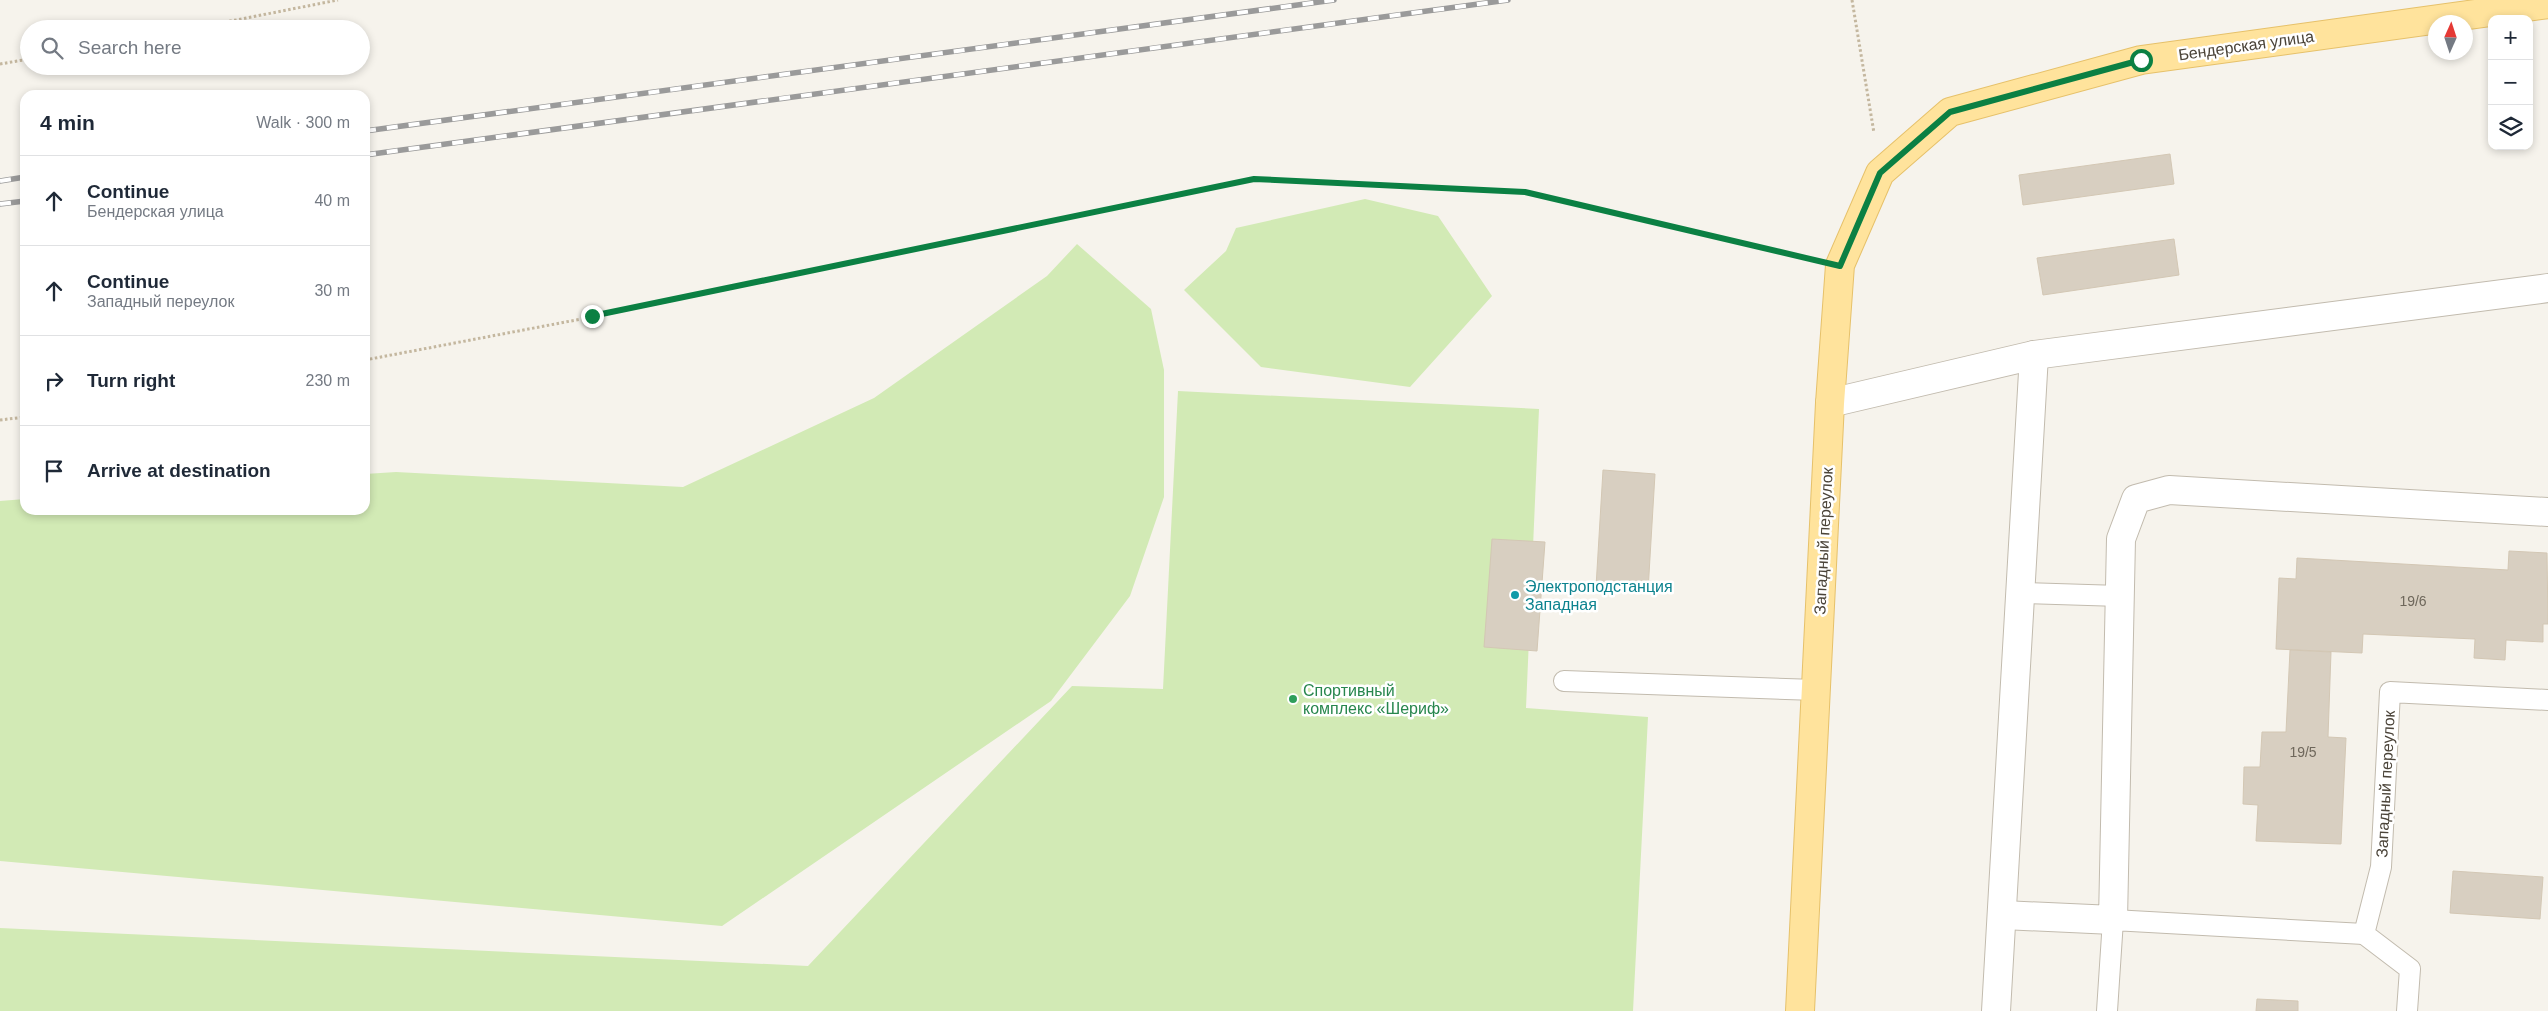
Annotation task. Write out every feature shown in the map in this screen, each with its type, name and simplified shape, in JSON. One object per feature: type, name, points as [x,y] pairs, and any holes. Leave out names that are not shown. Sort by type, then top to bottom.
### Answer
[{"type":"main road","name":"Бендерская улица","points":[[1950,112],[2141,60],[2548,4]]},
{"type":"main road","name":"Западный переулок","points":[[1800,1011],[1830,403],[1840,266],[1880,173],[1950,112]]},
{"type":"street","points":[[1830,403],[2034,355],[2548,288]]},
{"type":"street","points":[[1996,1011],[2034,355]]},
{"type":"street","points":[[2003,916],[2113,920],[2122,539],[2136,499],[2169,490],[2548,512]]},
{"type":"lane","points":[[2020,593],[2120,596]]},
{"type":"lane","points":[[1564,681],[1816,690]]},
{"type":"lane","name":"Западный переулок","points":[[2364,934],[2381,867],[2390,692],[2548,700]]},
{"type":"lane","points":[[2107,1011],[2113,920],[2364,934],[2410,969],[2408,1011]]},
{"type":"path","points":[[236,20],[338,0]]},
{"type":"path","points":[[1852,0],[1880,173]]},
{"type":"path","points":[[0,64],[20,61]]},
{"type":"path","points":[[370,359],[592,316],[1254,179],[1525,192],[1840,266]]},
{"type":"path","points":[[0,420],[20,418]]},
{"type":"green space","points":[[1365,199],[1438,216],[1492,296],[1410,387],[1261,367],[1184,290],[1226,251],[1236,228]]},
{"type":"green space","points":[[1077,244],[1151,309],[1164,370],[1164,497],[1130,596],[1051,701],[722,926],[0,861],[0,501],[20,499],[20,515],[370,515],[370,474],[396,472],[683,487],[874,398],[1047,276]]},
{"type":"green space","name":"Спортивный комплекс «Шериф»","points":[[1178,391],[1539,409],[1526,708],[1648,717],[1633,1011],[0,1011],[0,928],[808,966],[1072,686],[1163,689]]},
{"type":"building","points":[[2170,154],[2174,184],[2023,205],[2019,175]]},
{"type":"building","points":[[2174,239],[2179,275],[2043,295],[2037,258]]},
{"type":"building","points":[[1603,470],[1655,474],[1648,591],[1596,587]]},
{"type":"building","name":"Электроподстанция Западная","points":[[1492,539],[1545,542],[1537,651],[1484,647]]},
{"type":"building","points":[[2509,551],[2547,553],[2548,624],[2543,624],[2543,642],[2506,640],[2505,660],[2474,658],[2475,639],[2363,634],[2362,653],[2276,649],[2279,578],[2296,579],[2297,558],[2508,570]]},
{"type":"building","points":[[2290,650],[2331,652],[2328,737],[2346,738],[2341,844],[2256,841],[2258,805],[2243,804],[2244,767],[2260,767],[2262,732],[2286,732]]},
{"type":"building","points":[[2453,871],[2543,877],[2540,919],[2450,913]]},
{"type":"building","points":[[2257,999],[2298,1001],[2298,1011],[2256,1011]]},
{"type":"railway","points":[[370,130],[1334,0]]},
{"type":"railway","points":[[370,154],[1508,0]]},
{"type":"railway","points":[[0,181],[20,178]]},
{"type":"railway","points":[[0,204],[20,202]]},
{"type":"place","name":"Электроподстанция Западная","points":[[1515,595]]},
{"type":"place","name":"Спортивный комплекс «Шериф»","points":[[1293,699]]},
{"type":"route","points":[[592,316],[1254,179],[1525,192],[1840,266],[1880,173],[1950,112],[2141,60]]}]
